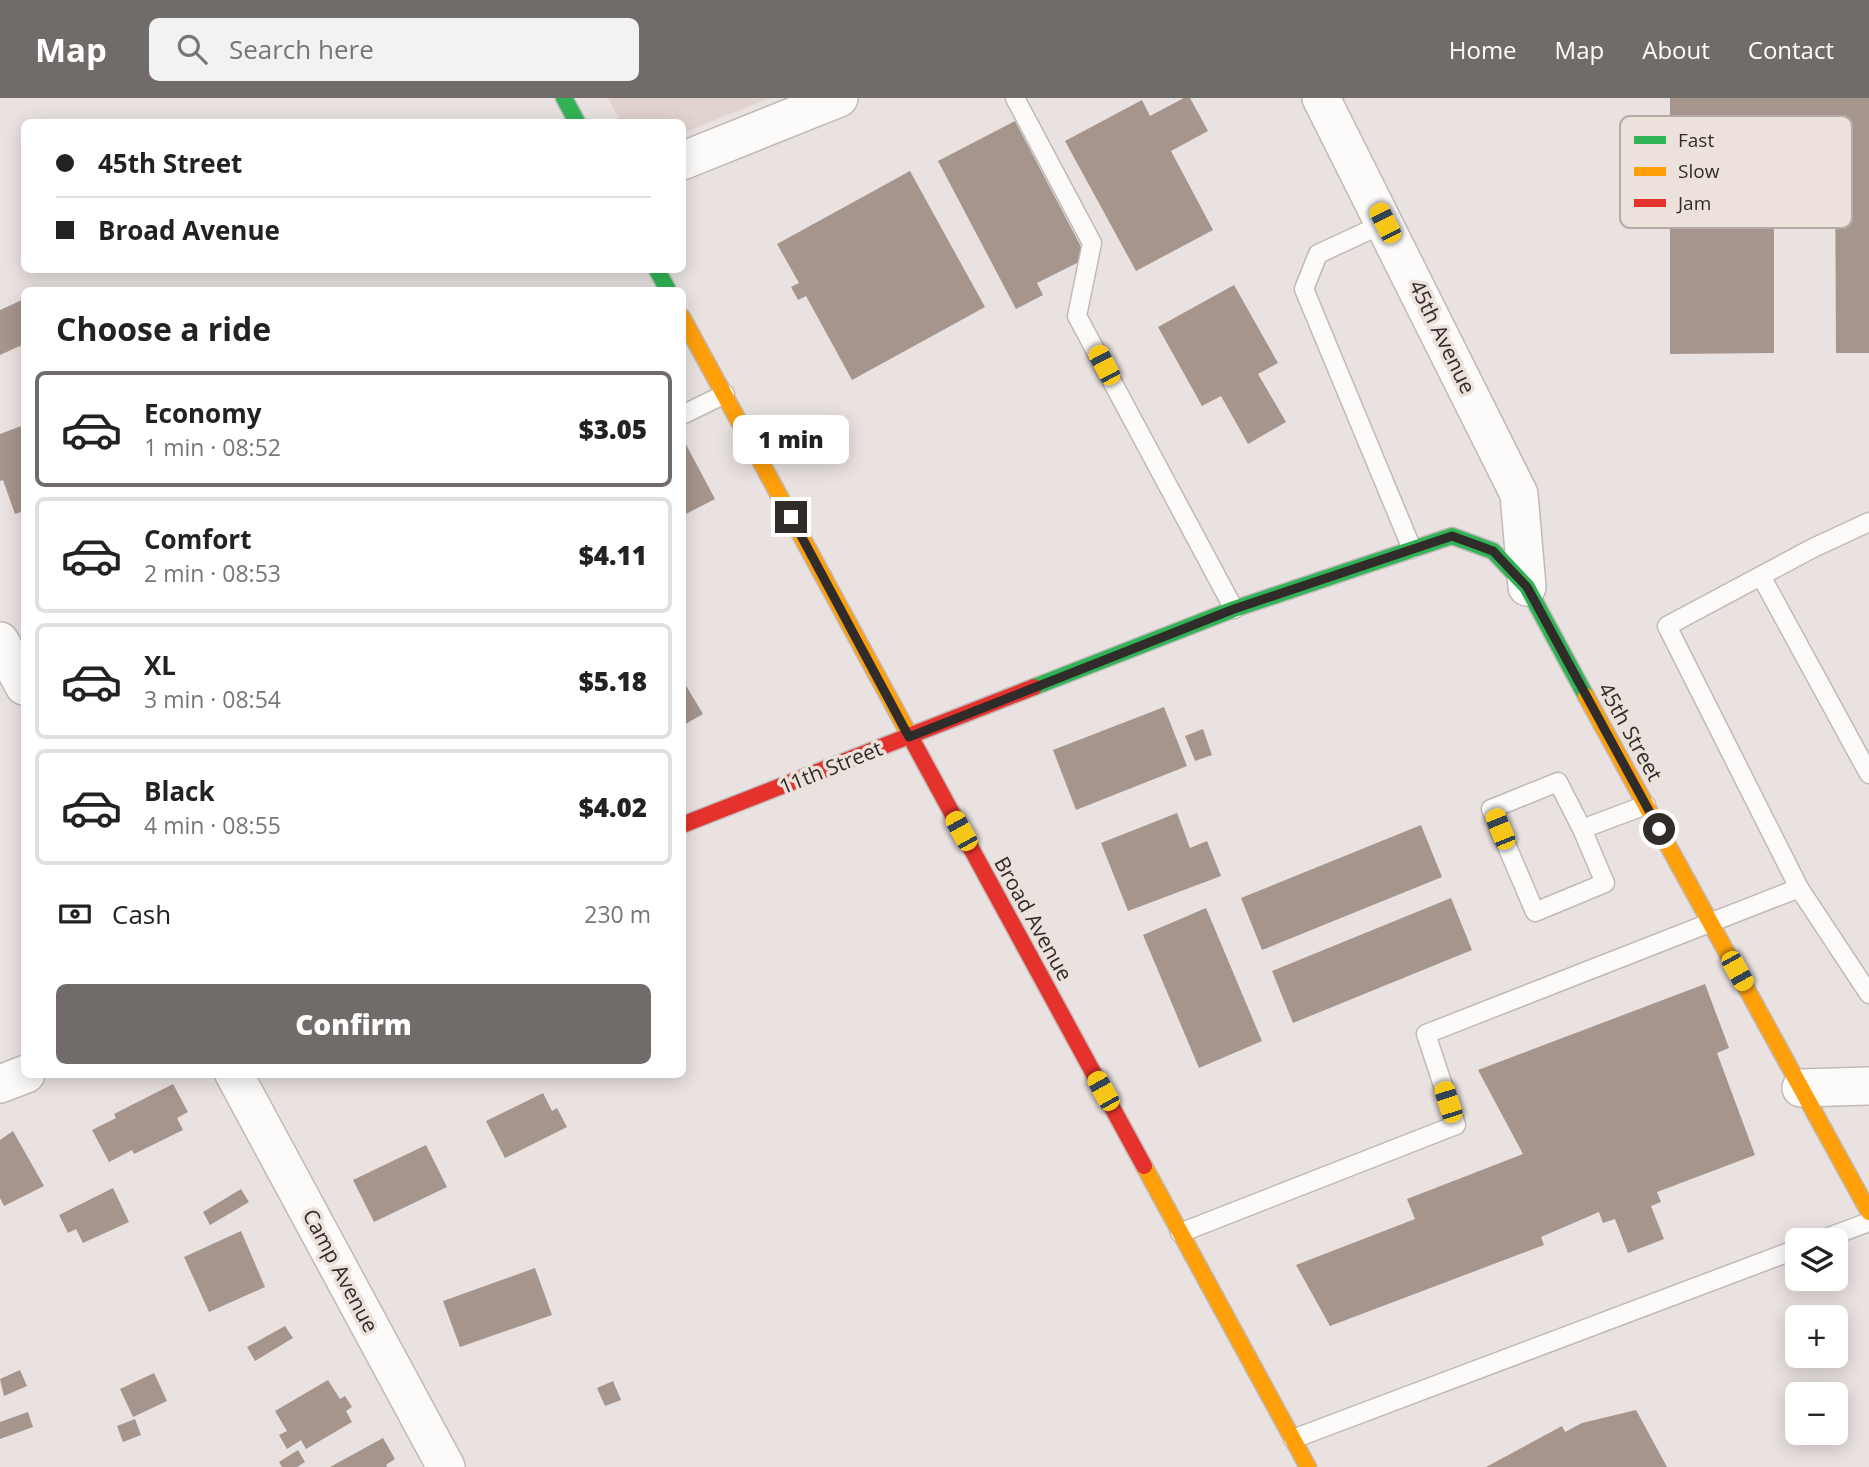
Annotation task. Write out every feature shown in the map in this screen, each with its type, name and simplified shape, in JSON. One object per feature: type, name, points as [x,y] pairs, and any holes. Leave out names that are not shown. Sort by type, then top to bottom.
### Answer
[{"type":"street","points":[[564,98],[575,119]]},
{"type":"street","points":[[686,159],[838,98]]},
{"type":"street","name":"45th Avenue","points":[[1321,98],[1519,494],[1527,587]]},
{"type":"street","name":"Broad Avenue","points":[[688,338],[725,394],[1308,1467]]},
{"type":"street","name":"11th Street","points":[[686,823],[1234,609],[1452,536]]},
{"type":"street","name":"45th Street","points":[[1452,536],[1493,551],[1527,587],[1801,1088]]},
{"type":"street","points":[[0,640],[21,680]]},
{"type":"street","points":[[0,1084],[21,1076]]},
{"type":"street","name":"Camp Avenue","points":[[236,1078],[446,1467]]},
{"type":"street","points":[[1869,1086],[1801,1088],[1869,1212]]},
{"type":"lane","points":[[1015,98],[1092,243],[1077,316],[1234,609]]},
{"type":"lane","points":[[1385,223],[1318,254],[1304,289],[1412,549]]},
{"type":"lane","points":[[686,413],[725,394]]},
{"type":"lane","points":[[1869,522],[1667,626],[1799,888],[1869,994]]},
{"type":"lane","points":[[1761,576],[1869,774]]},
{"type":"lane","points":[[1558,782],[1581,829],[1605,883],[1535,912],[1491,808],[1558,782]]},
{"type":"lane","points":[[1581,829],[1646,805]]},
{"type":"lane","points":[[1181,1233],[1456,1125],[1426,1034],[1712,925],[1799,888]]},
{"type":"lane","points":[[1848,1230],[1869,1222]]},
{"type":"lane","points":[[1293,1439],[1785,1254]]},
{"type":"shaded area","points":[[608,98],[770,98],[686,132],[686,119],[619,119]]},
{"type":"building","points":[[1184,98],[1190,98],[1208,131],[1171,151],[1213,230],[1136,271],[1065,141],[1142,100],[1150,116]]},
{"type":"building","points":[[1670,98],[1869,98],[1869,353],[1836,353],[1835,228],[1852,228],[1852,116],[1670,116]]},
{"type":"building","points":[[1015,121],[1087,258],[1037,283],[1043,295],[1016,309],[938,161]]},
{"type":"building","points":[[910,171],[985,307],[852,380],[806,296],[798,300],[791,287],[799,283],[777,244]]},
{"type":"building","points":[[1670,228],[1774,228],[1774,353],[1670,354]]},
{"type":"building","points":[[1234,285],[1278,363],[1258,374],[1286,422],[1248,444],[1221,396],[1202,406],[1158,327]]},
{"type":"building","points":[[21,300],[21,345],[0,355],[0,310]]},
{"type":"building","points":[[21,426],[21,512],[15,514],[3,480],[0,481],[0,434]]},
{"type":"building","points":[[686,445],[715,499],[686,514]]},
{"type":"building","points":[[686,686],[703,714],[686,724]]},
{"type":"building","points":[[1164,707],[1187,766],[1076,810],[1053,750]]},
{"type":"building","points":[[1203,729],[1212,755],[1195,761],[1185,736]]},
{"type":"building","points":[[1177,813],[1190,848],[1207,841],[1221,876],[1128,911],[1101,843]]},
{"type":"building","points":[[1421,825],[1442,877],[1262,950],[1241,898]]},
{"type":"building","points":[[1451,898],[1472,950],[1293,1023],[1272,971]]},
{"type":"building","points":[[1206,908],[1262,1041],[1199,1068],[1143,935]]},
{"type":"building","points":[[1705,984],[1729,1048],[1717,1053],[1755,1155],[1657,1192],[1661,1202],[1651,1206],[1664,1239],[1628,1253],[1615,1219],[1603,1223],[1599,1212],[1541,1237],[1544,1245],[1330,1326],[1296,1265],[1415,1219],[1407,1199],[1523,1154],[1478,1070]]},
{"type":"building","points":[[173,1084],[188,1112],[177,1118],[183,1130],[134,1154],[132,1150],[109,1162],[92,1130],[116,1118],[114,1114]]},
{"type":"building","points":[[543,1093],[552,1111],[557,1108],[567,1127],[505,1158],[486,1121]]},
{"type":"building","points":[[13,1131],[44,1186],[4,1206],[0,1198],[0,1140]]},
{"type":"building","points":[[426,1145],[447,1187],[374,1222],[353,1180]]},
{"type":"building","points":[[113,1188],[129,1222],[83,1243],[76,1229],[68,1233],[59,1215]]},
{"type":"building","points":[[241,1189],[249,1202],[210,1225],[203,1212]]},
{"type":"building","points":[[241,1231],[265,1287],[209,1312],[184,1257]]},
{"type":"building","points":[[535,1268],[552,1315],[460,1347],[443,1301]]},
{"type":"building","points":[[285,1326],[293,1338],[255,1361],[247,1347]]},
{"type":"building","points":[[20,1370],[27,1386],[4,1396],[0,1379]]},
{"type":"building","points":[[154,1373],[167,1401],[133,1417],[120,1389]]},
{"type":"building","points":[[328,1380],[340,1399],[345,1396],[352,1407],[346,1411],[352,1422],[306,1449],[301,1440],[287,1449],[279,1435],[287,1431],[275,1411]]},
{"type":"building","points":[[613,1381],[621,1400],[605,1406],[597,1388]]},
{"type":"building","points":[[1636,1410],[1667,1467],[1486,1467],[1562,1426],[1565,1432],[1582,1423]]},
{"type":"building","points":[[28,1412],[33,1427],[0,1439],[0,1422]]},
{"type":"building","points":[[135,1419],[141,1435],[123,1442],[117,1426]]},
{"type":"building","points":[[383,1438],[395,1459],[386,1465],[387,1467],[330,1467]]},
{"type":"building","points":[[298,1450],[305,1462],[297,1467],[282,1467],[279,1462]]},
{"type":"traffic: fast","points":[[564,98],[575,119]]},
{"type":"traffic: fast","points":[[659,273],[666,287]]},
{"type":"traffic: fast","points":[[1034,687],[1234,609],[1452,536],[1493,551],[1527,587],[1586,696]]},
{"type":"traffic: slow","points":[[686,324],[910,736]]},
{"type":"traffic: slow","points":[[1586,696],[1869,1212]]},
{"type":"traffic: slow","points":[[1144,1166],[1308,1467]]},
{"type":"traffic: jam","points":[[686,823],[1034,687]]},
{"type":"traffic: jam","points":[[910,736],[1144,1166]]},
{"type":"route","points":[[791,517],[909,737],[1234,609],[1452,536],[1493,551],[1527,587],[1659,829]]}]
